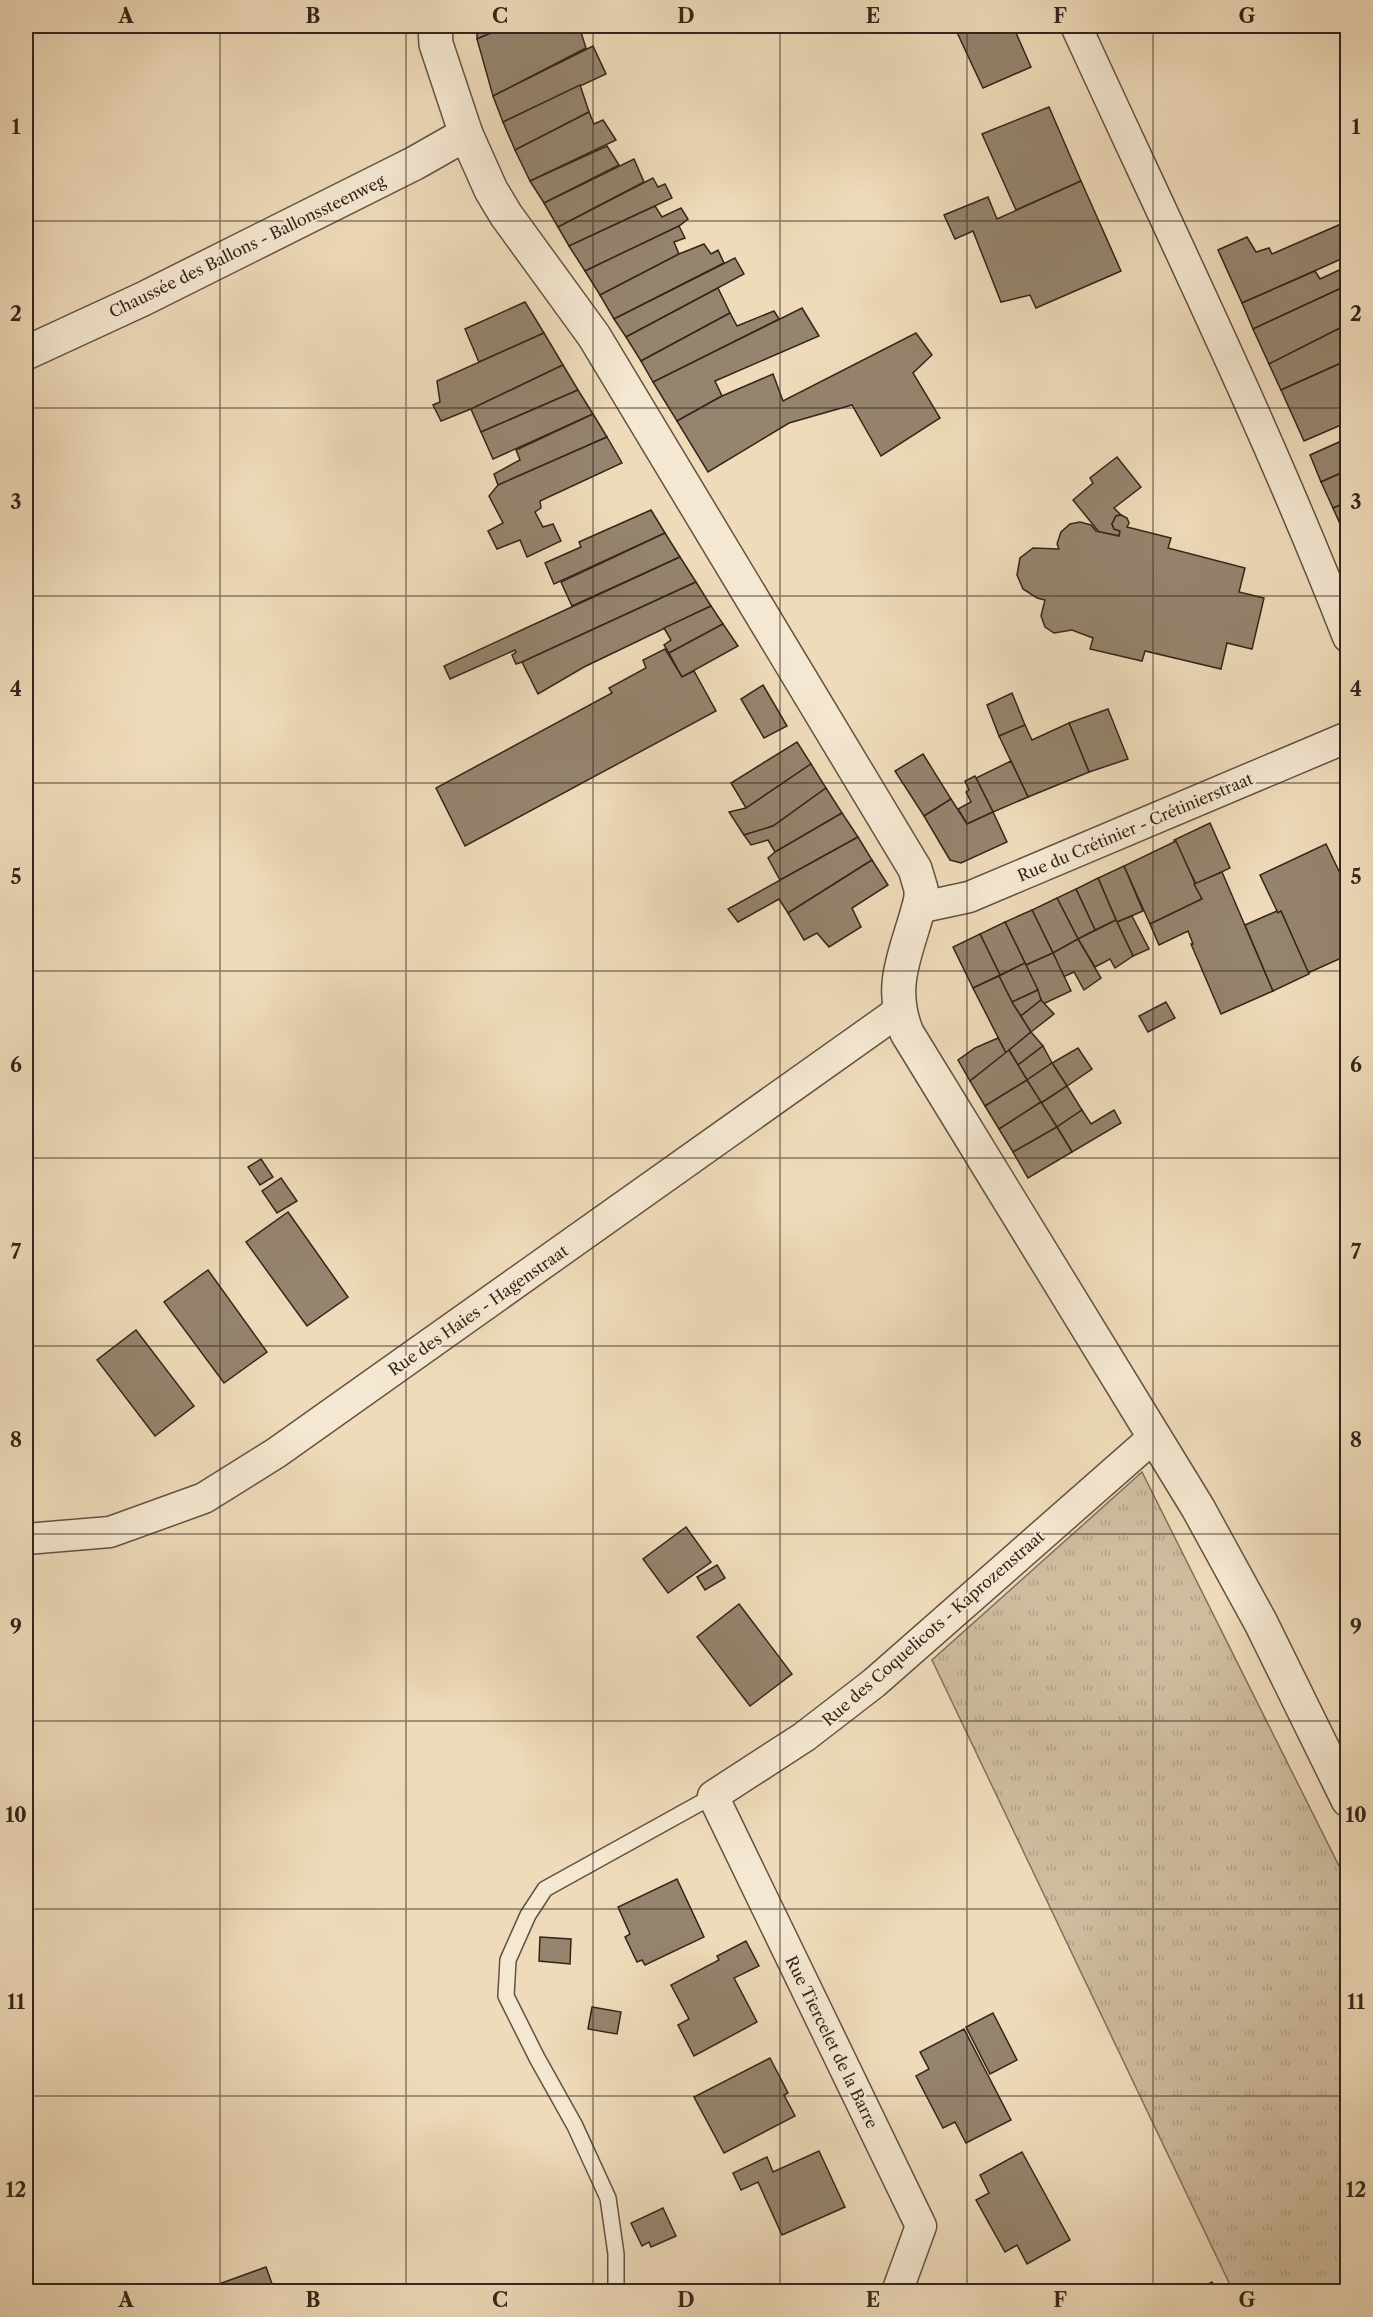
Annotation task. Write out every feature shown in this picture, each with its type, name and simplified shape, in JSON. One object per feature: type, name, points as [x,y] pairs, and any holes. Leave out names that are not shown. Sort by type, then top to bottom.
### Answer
[{"type":"street","points":[[435,26],[436,44],[466,134],[491,190],[506,215],[594,336],[903,848],[919,881],[921,889],[918,908],[898,982],[899,1011],[906,1033],[1155,1436],[1214,1536],[1261,1623],[1347,1800]]},
{"type":"street","points":[[1077,26],[1219,334],[1300,517],[1347,637]]},
{"type":"street","name":"Chaussée des Ballons - Ballonssteenweg","points":[[26,353],[154,293],[415,163],[466,134]]},
{"type":"street","name":"Rue du Crétinier - Crétinierstraat","points":[[918,908],[969,897],[1347,737]]},
{"type":"street","name":"Rue des Haies - Hagenstraat","points":[[26,1539],[110,1532],[204,1498],[276,1452],[899,1011]]},
{"type":"street","name":"Rue des Coquelicots - Kaprozenstraat","points":[[713,1796],[804,1737],[857,1697],[1155,1436]]},
{"type":"street","name":"Rue Tiercelet de la Barre","points":[[713,1796],[921,2226],[897,2292]]},
{"type":"lane","name":"Rue des Coquelicots - Kaprozenstraat","points":[[616,2292],[616,2254],[608,2198],[575,2126],[506,1996],[508,1960],[528,1915],[545,1889],[713,1796]]},
{"type":"green space","points":[[1142,1472],[1347,1882],[1347,2291],[1233,2291],[932,1660]]},
{"type":"building","points":[[477,26],[507,26],[477,39]]},
{"type":"building","points":[[507,26],[579,26],[586,48],[493,96],[477,39]]},
{"type":"building","points":[[954,26],[1013,26],[1031,67],[983,88]]},
{"type":"building","points":[[593,46],[606,74],[503,122],[493,96]]},
{"type":"building","points":[[580,85],[589,112],[515,150],[503,122]]},
{"type":"building","points":[[1049,107],[1081,181],[1016,210],[982,134]]},
{"type":"building","points":[[589,112],[594,124],[603,120],[616,140],[530,181],[515,150]]},
{"type":"building","points":[[607,146],[619,165],[544,203],[530,181]]},
{"type":"building","points":[[634,159],[644,182],[558,227],[544,203]]},
{"type":"building","points":[[653,178],[658,187],[665,184],[672,198],[569,246],[558,227]]},
{"type":"building","points":[[1081,181],[1121,271],[1036,308],[1030,295],[1001,302],[973,231],[955,239],[944,215],[988,197],[997,219]]},
{"type":"building","points":[[655,206],[662,217],[681,208],[688,219],[679,226],[585,271],[569,246]]},
{"type":"building","points":[[1348,221],[1348,256],[1242,303],[1218,250],[1247,237],[1256,252],[1269,248],[1272,254]]},
{"type":"building","points":[[679,226],[685,238],[674,242],[679,254],[600,295],[585,271]]},
{"type":"building","points":[[704,244],[711,254],[718,250],[724,263],[614,319],[600,295],[679,254]]},
{"type":"building","points":[[735,258],[744,274],[626,337],[614,319]]},
{"type":"building","points":[[1348,266],[1348,285],[1253,329],[1242,303],[1315,271],[1320,279]]},
{"type":"building","points":[[1348,285],[1348,324],[1269,364],[1253,329]]},
{"type":"building","points":[[718,288],[730,313],[641,361],[626,337]]},
{"type":"building","points":[[525,302],[544,333],[479,362],[465,329]]},
{"type":"building","points":[[802,308],[819,336],[715,381],[722,396],[677,421],[653,382]]},
{"type":"building","points":[[774,311],[779,319],[653,382],[641,361],[730,313],[737,326]]},
{"type":"building","points":[[1348,324],[1348,360],[1281,390],[1269,364]]},
{"type":"building","points":[[544,333],[563,365],[441,421],[433,405],[440,402],[437,381]]},
{"type":"building","points":[[916,333],[932,355],[913,373],[940,418],[881,456],[852,405],[789,423],[708,472],[677,421],[722,396],[773,374],[783,401]]},
{"type":"building","points":[[1348,360],[1348,422],[1304,441],[1281,390]]},
{"type":"building","points":[[563,365],[578,390],[481,432],[471,409]]},
{"type":"building","points":[[578,390],[593,414],[493,459],[481,432]]},
{"type":"building","points":[[593,414],[607,437],[498,485],[494,474],[520,460],[516,450]]},
{"type":"building","points":[[607,437],[622,463],[540,501],[541,508],[535,512],[543,527],[553,524],[561,541],[527,557],[520,540],[497,549],[488,531],[503,523],[489,496],[498,485]]},
{"type":"building","points":[[1348,438],[1348,470],[1321,482],[1310,455]]},
{"type":"building","points":[[1117,457],[1141,487],[1114,508],[1121,515],[1116,516],[1112,524],[1114,529],[1120,531],[1119,536],[1099,532],[1073,500],[1093,483],[1090,478]]},
{"type":"building","points":[[1348,470],[1348,502],[1333,508],[1321,482]]},
{"type":"building","points":[[1348,502],[1348,534],[1345,535],[1333,508]]},
{"type":"building","points":[[651,510],[665,533],[554,584],[545,563],[581,547],[579,542]]},
{"type":"building","points":[[1121,515],[1127,518],[1129,523],[1127,527],[1171,538],[1168,548],[1245,568],[1239,592],[1264,598],[1252,649],[1227,643],[1221,669],[1145,651],[1142,661],[1090,649],[1093,638],[1072,630],[1054,633],[1045,627],[1041,616],[1045,600],[1023,589],[1017,575],[1020,558],[1033,548],[1059,549],[1057,544],[1061,532],[1070,524],[1080,522],[1091,525],[1096,531],[1119,536],[1120,531],[1114,529],[1112,524],[1116,516]]},
{"type":"building","points":[[665,533],[680,557],[572,606],[561,582]]},
{"type":"building","points":[[680,557],[696,582],[522,662],[516,664],[512,655],[516,652],[515,650],[450,679],[444,666]]},
{"type":"building","points":[[696,582],[711,606],[584,667],[538,694],[522,662]]},
{"type":"building","points":[[711,606],[723,624],[669,653],[664,645],[671,640],[664,628]]},
{"type":"building","points":[[723,624],[738,646],[682,677],[669,653]]},
{"type":"building","points":[[665,649],[682,677],[694,671],[716,711],[465,846],[436,788],[612,693],[609,688],[646,668],[643,660]]},
{"type":"building","points":[[763,685],[787,726],[764,738],[741,699]]},
{"type":"building","points":[[1012,693],[1025,725],[999,736],[987,705]]},
{"type":"building","points":[[1108,709],[1128,759],[1089,772],[1069,723]]},
{"type":"building","points":[[1069,723],[1089,772],[1028,797],[999,736],[1025,725],[1032,740]]},
{"type":"building","points":[[797,742],[811,764],[746,808],[731,783]]},
{"type":"building","points":[[923,754],[951,799],[924,816],[895,771]]},
{"type":"building","points":[[1011,761],[1028,797],[993,812],[976,778]]},
{"type":"building","points":[[811,764],[826,788],[773,826],[744,835],[729,812],[746,808]]},
{"type":"building","points":[[975,776],[993,812],[967,824],[958,809],[971,802],[966,792],[969,790],[965,781]]},
{"type":"building","points":[[826,788],[842,813],[775,852],[768,840],[751,845],[744,835],[773,826]]},
{"type":"building","points":[[951,799],[967,824],[993,812],[1007,842],[961,863],[950,860],[924,816]]},
{"type":"building","points":[[842,813],[858,837],[780,880],[768,858]]},
{"type":"building","points":[[1210,823],[1230,868],[1196,884],[1174,840]]},
{"type":"building","points":[[858,837],[872,860],[788,913],[779,899],[738,922],[728,909]]},
{"type":"building","points":[[1176,841],[1202,899],[1150,924],[1124,866]]},
{"type":"building","points":[[1326,844],[1348,890],[1348,955],[1308,973],[1281,911],[1278,913],[1260,875]]},
{"type":"building","points":[[872,860],[888,885],[852,908],[861,927],[829,947],[817,933],[804,940],[788,913]]},
{"type":"building","points":[[1124,866],[1143,911],[1117,922],[1098,878]]},
{"type":"building","points":[[1222,872],[1273,991],[1221,1014],[1191,944],[1193,944],[1188,931],[1159,945],[1150,924],[1202,899],[1194,884]]},
{"type":"building","points":[[1098,878],[1116,920],[1095,930],[1076,889]]},
{"type":"building","points":[[1076,889],[1095,930],[1078,939],[1057,898]]},
{"type":"building","points":[[1057,898],[1078,939],[1053,953],[1032,910]]},
{"type":"building","points":[[1032,910],[1053,953],[1026,965],[1005,922]]},
{"type":"building","points":[[1277,911],[1278,913],[1281,911],[1309,974],[1273,991],[1245,925]]},
{"type":"building","points":[[1132,916],[1149,949],[1133,956],[1117,922]]},
{"type":"building","points":[[1116,920],[1133,956],[1115,968],[1110,959],[1095,967],[1078,939]]},
{"type":"building","points":[[1005,922],[1025,963],[1000,975],[980,934]]},
{"type":"building","points":[[980,934],[1000,975],[973,988],[953,947]]},
{"type":"building","points":[[1078,939],[1101,978],[1084,990],[1074,972],[1063,977],[1053,953]]},
{"type":"building","points":[[1053,953],[1071,991],[1043,1004],[1026,965]]},
{"type":"building","points":[[1025,963],[1038,990],[1012,1002],[999,976]]},
{"type":"building","points":[[999,976],[1031,1032],[1006,1053],[973,988]]},
{"type":"building","points":[[1038,990],[1041,1000],[1021,1016],[1012,1002]]},
{"type":"building","points":[[1041,1000],[1054,1014],[1031,1032],[1021,1016]]},
{"type":"building","points":[[1166,1002],[1175,1018],[1148,1032],[1139,1016]]},
{"type":"building","points":[[1031,1032],[1043,1046],[1018,1065],[1009,1050]]},
{"type":"building","points":[[998,1038],[1006,1053],[970,1081],[958,1060],[975,1048]]},
{"type":"building","points":[[1043,1046],[1052,1063],[1027,1080],[1018,1065]]},
{"type":"building","points":[[1078,1048],[1092,1069],[1067,1086],[1052,1063]]},
{"type":"building","points":[[1009,1050],[1027,1080],[985,1106],[970,1081]]},
{"type":"building","points":[[1052,1063],[1067,1086],[1041,1103],[1027,1080]]},
{"type":"building","points":[[1027,1080],[1041,1102],[999,1129],[985,1106]]},
{"type":"building","points":[[1067,1086],[1082,1110],[1057,1127],[1041,1103]]},
{"type":"building","points":[[1041,1102],[1057,1127],[1013,1152],[999,1129]]},
{"type":"building","points":[[1082,1110],[1091,1124],[1114,1110],[1121,1123],[1072,1152],[1057,1127]]},
{"type":"building","points":[[1057,1127],[1072,1152],[1028,1178],[1013,1152]]},
{"type":"building","points":[[261,1159],[273,1177],[260,1185],[248,1167]]},
{"type":"building","points":[[281,1178],[297,1201],[277,1213],[262,1191]]},
{"type":"building","points":[[288,1212],[348,1297],[307,1326],[246,1242]]},
{"type":"building","points":[[208,1270],[267,1352],[224,1383],[164,1302]]},
{"type":"building","points":[[136,1330],[194,1406],[155,1436],[97,1360]]},
{"type":"building","points":[[686,1527],[711,1562],[668,1593],[643,1559]]},
{"type":"building","points":[[717,1565],[725,1578],[705,1590],[697,1577]]},
{"type":"building","points":[[739,1604],[792,1674],[750,1706],[697,1637]]},
{"type":"building","points":[[677,1879],[704,1937],[645,1965],[642,1960],[637,1962],[625,1937],[630,1934],[618,1907]]},
{"type":"building","points":[[540,1937],[571,1939],[570,1964],[539,1961]]},
{"type":"building","points":[[746,1941],[759,1966],[734,1978],[757,2022],[694,2056],[678,2025],[689,2019],[671,1985],[719,1960],[717,1956]]},
{"type":"building","points":[[592,2007],[621,2012],[617,2034],[588,2029]]},
{"type":"building","points":[[993,2013],[1017,2060],[990,2074],[966,2027]]},
{"type":"building","points":[[964,2029],[1011,2120],[966,2143],[955,2122],[943,2128],[916,2076],[929,2069],[920,2052]]},
{"type":"building","points":[[770,2058],[788,2093],[784,2095],[795,2116],[724,2153],[694,2097]]},
{"type":"building","points":[[819,2151],[845,2207],[782,2235],[758,2182],[741,2190],[733,2173],[767,2157],[773,2172]]},
{"type":"building","points":[[1022,2152],[1070,2240],[1027,2264],[1017,2245],[1005,2252],[976,2200],[989,2193],[980,2175]]},
{"type":"building","points":[[663,2208],[676,2236],[651,2247],[649,2242],[642,2246],[631,2223]]},
{"type":"building","points":[[266,2267],[275,2292],[206,2292],[205,2289]]},
{"type":"building","points":[[1212,2282],[1216,2292],[1192,2292]]}]
